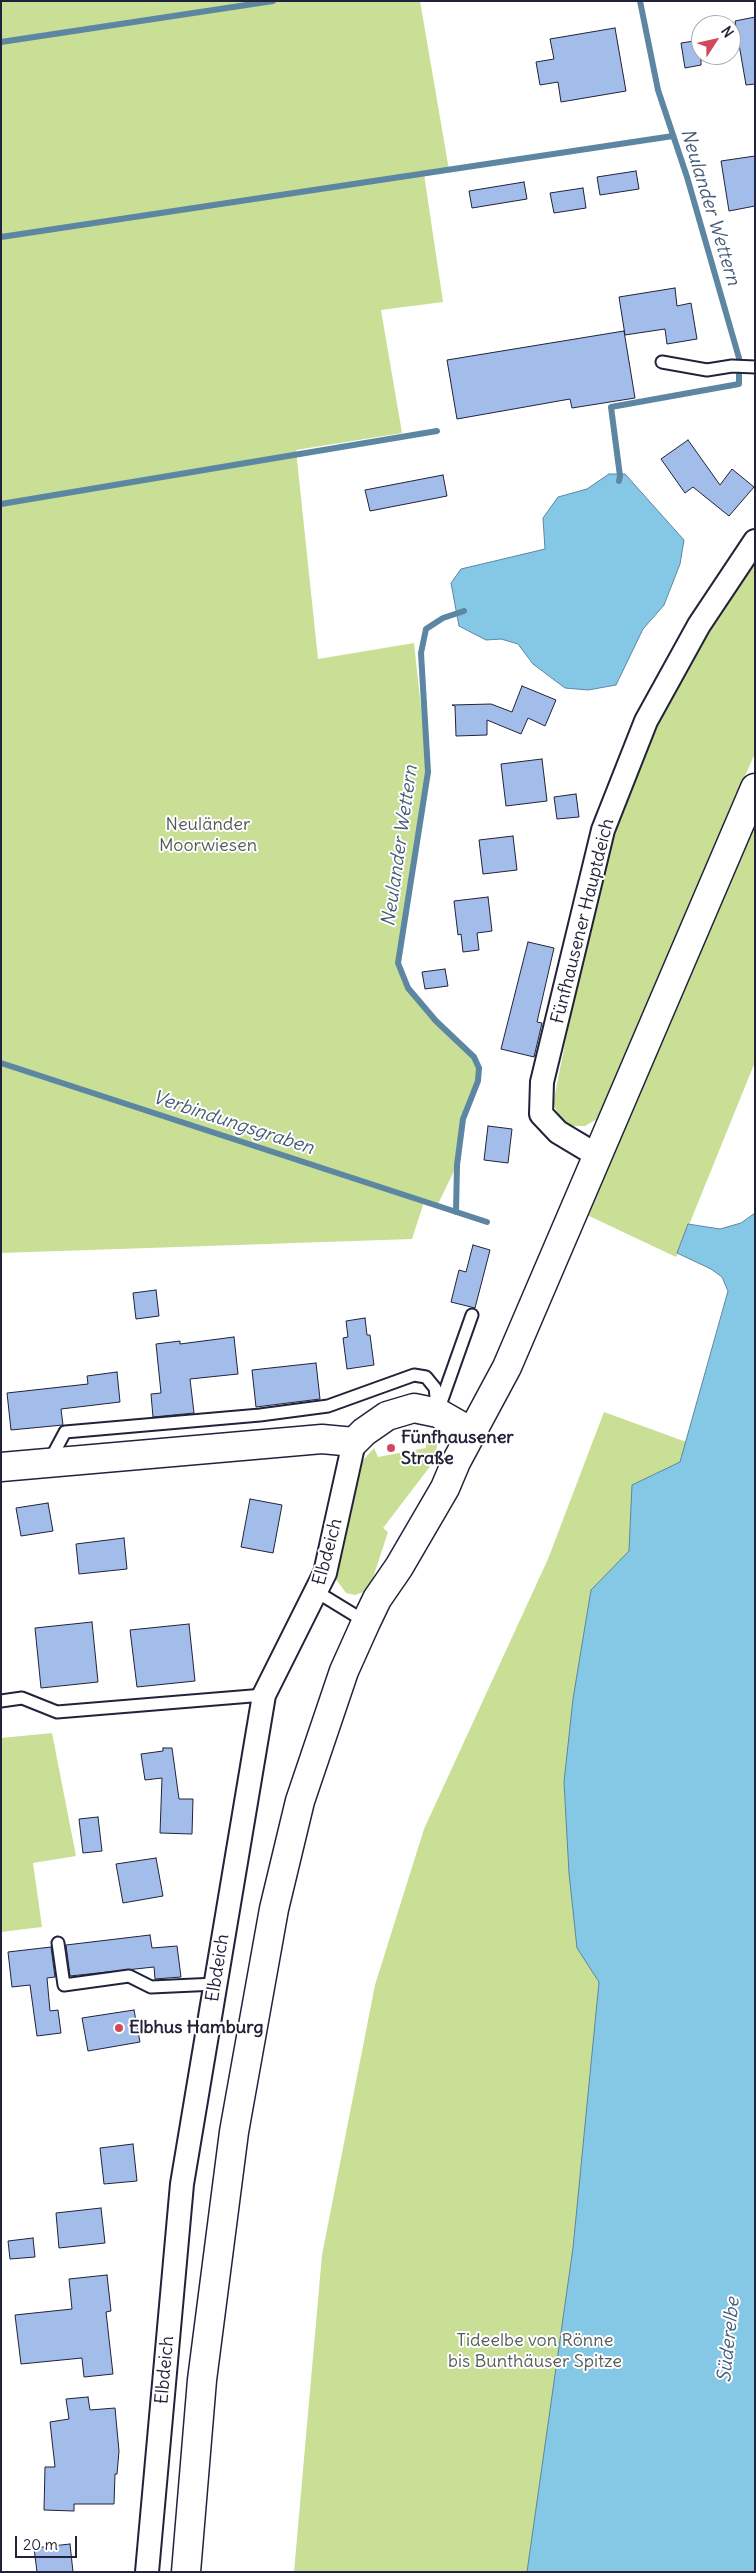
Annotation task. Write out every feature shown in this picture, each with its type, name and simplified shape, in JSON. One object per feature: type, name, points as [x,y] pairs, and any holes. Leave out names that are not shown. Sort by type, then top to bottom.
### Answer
[{"type":"street","name":"Fünfhausener Hauptdeich","points":[[598,1156],[558,1132],[541,1114],[542,1082],[603,830],[646,720],[699,625],[755,542]]},
{"type":"street","points":[[186,2572],[202,2380],[234,2132],[274,1909],[300,1801],[344,1671],[371,1610],[388,1559],[402,1526],[414,1508],[456,1462],[496,1390],[755,788]]},
{"type":"street","points":[[1,1467],[322,1439],[354,1442],[373,1425],[398,1411],[414,1408],[438,1413],[473,1433]]},
{"type":"street","name":"Elbdeich","points":[[147,2572],[182,2184],[264,1695],[325,1573],[354,1442]]},
{"type":"lane","points":[[662,362],[707,370],[732,366],[752,367]]},
{"type":"lane","points":[[438,1413],[472,1315]]},
{"type":"lane","points":[[49,1463],[65,1432],[260,1415],[328,1406],[414,1375],[426,1377],[435,1388],[438,1413]]},
{"type":"lane","points":[[317,1592],[371,1610]]},
{"type":"lane","points":[[1,1701],[22,1698],[57,1712],[264,1695]]},
{"type":"lane","points":[[58,1943],[64,1985],[129,1976],[151,1987],[216,1984]]},
{"type":"green space","name":"Neuländer Moorwiesen","points":[[1,1],[420,1],[449,170],[424,174],[443,302],[381,310],[402,433],[296,450],[318,659],[414,643],[428,772],[398,963],[405,982],[417,999],[436,1021],[474,1057],[479,1068],[478,1081],[463,1119],[457,1165],[437,1206],[424,1202],[412,1239],[1,1253]]},
{"type":"green space","points":[[755,560],[755,753],[597,1119],[585,1126],[565,1126],[553,1104],[597,883],[650,734],[719,606]]},
{"type":"green space","points":[[755,823],[755,1062],[676,1257],[587,1215],[696,950],[701,952]]},
{"type":"green space","name":"Tideelbe von Rönne bis Bunthäuser Spitze","points":[[604,1412],[755,1467],[755,2572],[294,2572],[322,2255],[375,1985],[424,1829],[548,1559]]},
{"type":"green space","points":[[427,1431],[438,1439],[435,1460],[383,1528],[388,1532],[369,1590],[355,1595],[346,1593],[335,1578],[358,1466],[374,1448],[378,1457],[426,1448]]},
{"type":"green space","points":[[52,1733],[76,1856],[33,1863],[42,1927],[1,1932],[1,1738]]},
{"type":"water","points":[[609,474],[625,474],[684,540],[680,564],[664,605],[643,629],[616,685],[588,690],[565,688],[533,664],[518,644],[501,639],[486,640],[459,626],[451,583],[461,569],[545,549],[543,518],[558,497],[587,489]]},
{"type":"water","name":"Süderelbe","points":[[755,1213],[755,2572],[527,2572],[573,2248],[599,1982],[577,1948],[569,1873],[564,1782],[573,1699],[591,1590],[629,1551],[632,1485],[680,1462],[728,1291],[722,1277],[711,1269],[677,1253],[688,1224],[720,1229],[741,1223]]},
{"type":"building","points":[[755,17],[755,84],[746,85],[741,56],[741,20]]},
{"type":"building","points":[[615,28],[626,91],[561,102],[558,82],[540,85],[536,62],[554,59],[550,39]]},
{"type":"building","points":[[691,42],[691,65],[701,65],[685,68],[681,43]]},
{"type":"building","points":[[755,156],[755,206],[729,211],[721,161]]},
{"type":"building","points":[[636,171],[639,189],[600,195],[597,177]]},
{"type":"building","points":[[524,182],[527,199],[472,208],[469,191]]},
{"type":"building","points":[[583,188],[586,208],[554,213],[550,193]]},
{"type":"building","points":[[675,288],[677,306],[691,303],[697,339],[667,344],[665,329],[625,335],[619,297]]},
{"type":"building","points":[[624,331],[635,398],[572,408],[570,399],[457,419],[447,360]]},
{"type":"building","points":[[688,440],[720,485],[732,469],[754,487],[729,516],[693,487],[685,493],[661,459]]},
{"type":"building","points":[[443,475],[447,496],[370,511],[365,490]]},
{"type":"building","points":[[522,686],[556,700],[545,726],[528,718],[521,734],[487,720],[487,735],[456,736],[455,706],[452,705],[491,704],[512,712]]},
{"type":"building","points":[[542,759],[547,801],[506,806],[501,764]]},
{"type":"building","points":[[576,794],[579,817],[557,819],[554,797]]},
{"type":"building","points":[[513,836],[517,870],[483,874],[479,840]]},
{"type":"building","points":[[488,897],[492,931],[477,933],[479,950],[463,952],[461,934],[458,935],[454,901]]},
{"type":"building","points":[[528,942],[554,948],[537,1022],[542,1023],[534,1057],[501,1049]]},
{"type":"building","points":[[445,969],[448,986],[425,989],[422,972]]},
{"type":"building","points":[[488,1126],[512,1129],[508,1163],[484,1160]]},
{"type":"building","points":[[473,1245],[490,1250],[475,1308],[451,1302],[459,1270],[466,1272]]},
{"type":"building","points":[[156,1290],[159,1316],[136,1319],[133,1293]]},
{"type":"building","points":[[365,1318],[367,1335],[370,1335],[374,1365],[347,1369],[343,1338],[348,1337],[346,1321]]},
{"type":"building","points":[[234,1337],[238,1374],[190,1379],[194,1413],[153,1417],[151,1394],[161,1393],[156,1344],[180,1341],[180,1344]]},
{"type":"building","points":[[316,1363],[320,1399],[256,1407],[252,1370]]},
{"type":"building","points":[[117,1372],[120,1402],[61,1409],[63,1425],[11,1430],[7,1393],[88,1384],[87,1376]]},
{"type":"building","points":[[250,1499],[282,1505],[273,1553],[241,1547]]},
{"type":"building","points":[[48,1503],[53,1531],[21,1536],[16,1508]]},
{"type":"building","points":[[124,1538],[127,1569],[79,1574],[76,1544]]},
{"type":"building","points":[[92,1622],[98,1682],[41,1688],[35,1628]]},
{"type":"building","points":[[189,1624],[195,1681],[137,1687],[130,1630]]},
{"type":"building","points":[[163,1748],[172,1748],[179,1799],[193,1799],[192,1834],[160,1833],[162,1778],[145,1780],[141,1754],[163,1751]]},
{"type":"building","points":[[98,1817],[102,1851],[83,1853],[79,1819]]},
{"type":"building","points":[[156,1858],[163,1896],[123,1903],[116,1864]]},
{"type":"building","points":[[150,1935],[152,1948],[177,1946],[181,1977],[155,1979],[154,1967],[70,1976],[66,1945]]},
{"type":"building","points":[[51,1947],[55,1977],[47,1978],[50,2011],[58,2010],[61,2033],[37,2036],[30,1985],[12,1987],[8,1952]]},
{"type":"building","points":[[134,2010],[140,2042],[88,2051],[82,2018]]},
{"type":"building","points":[[133,2144],[137,2181],[104,2184],[100,2148]]},
{"type":"building","points":[[101,2208],[105,2243],[59,2248],[56,2213]]},
{"type":"building","points":[[33,2238],[35,2257],[10,2259],[8,2241]]},
{"type":"building","points":[[107,2275],[111,2311],[106,2312],[113,2374],[84,2377],[82,2358],[21,2364],[15,2315],[72,2309],[69,2279]]},
{"type":"building","points":[[88,2397],[90,2410],[115,2408],[119,2451],[117,2474],[115,2474],[114,2504],[74,2504],[74,2511],[44,2510],[45,2467],[55,2467],[50,2422],[69,2419],[66,2399]]},
{"type":"building","points":[[70,2544],[73,2572],[37,2572],[34,2548]]},
{"type":"waterway","points":[[1,42],[273,1]]},
{"type":"waterway","name":"Neulander Wettern","points":[[619,481],[620,476],[611,407],[739,384],[739,358],[687,177],[658,90],[640,1]]},
{"type":"waterway","points":[[1,237],[673,136]]},
{"type":"waterway","points":[[1,504],[437,431]]},
{"type":"waterway","name":"Neulander Wettern","points":[[456,1212],[457,1165],[463,1119],[478,1081],[479,1068],[474,1057],[436,1021],[408,988],[398,963],[428,772],[421,653],[426,629],[443,618],[464,611]]},
{"type":"waterway","name":"Verbindungsgraben","points":[[1,1063],[487,1222]]},
{"type":"place","name":"Fünfhausener Straße","points":[[391,1448]]},
{"type":"place","name":"Elbhus Hamburg","points":[[119,2028]]}]
